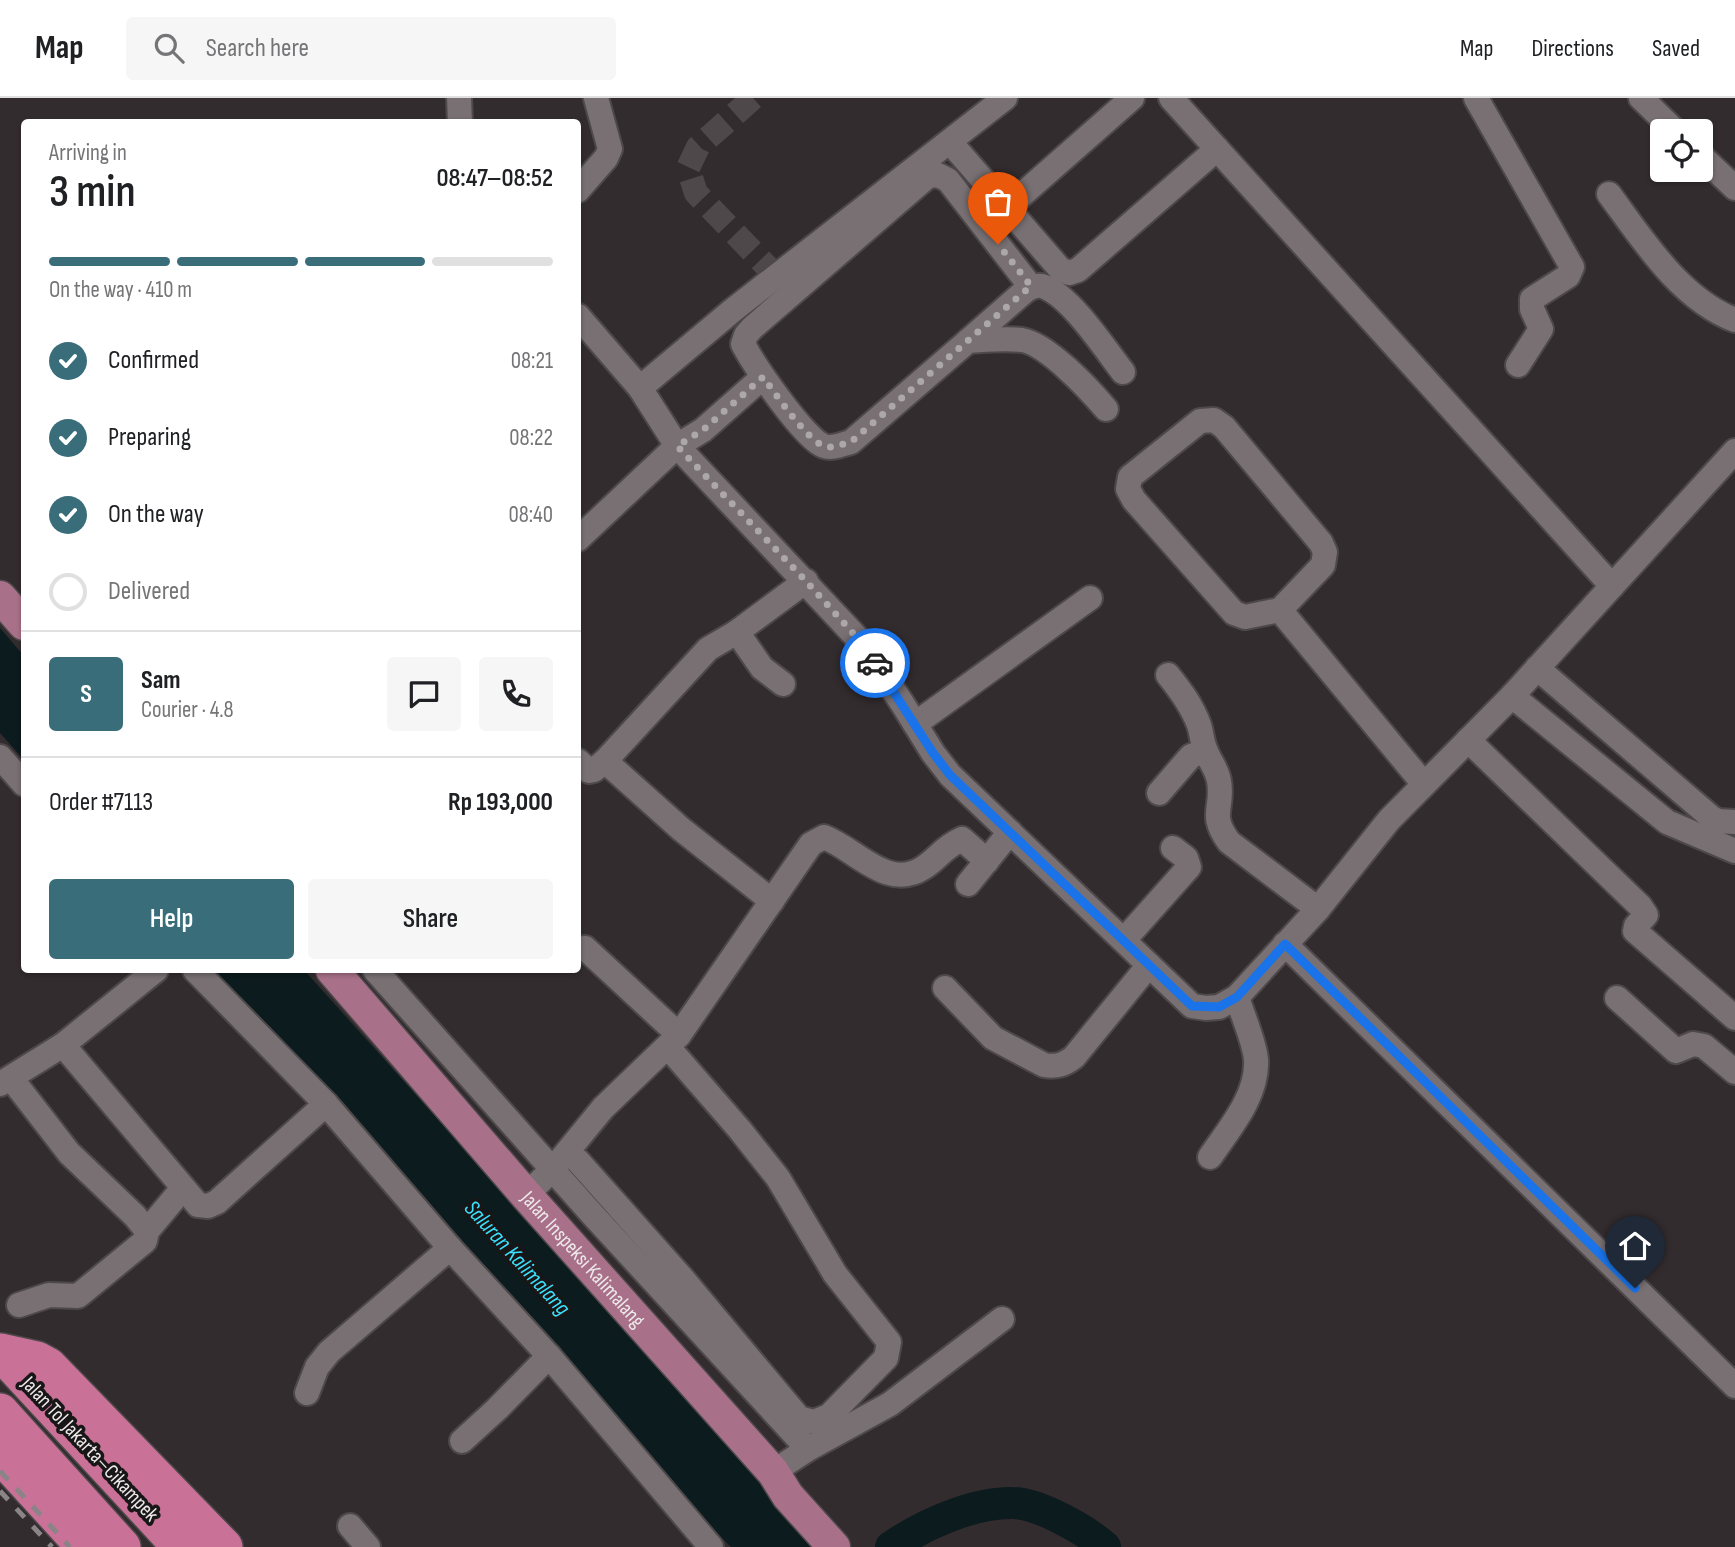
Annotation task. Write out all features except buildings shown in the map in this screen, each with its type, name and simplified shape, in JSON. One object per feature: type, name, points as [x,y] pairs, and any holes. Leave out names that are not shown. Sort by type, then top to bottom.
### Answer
[{"type":"highway","points":[[0,1360],[157,1547]]},
{"type":"highway","points":[[0,1360],[37,1360],[48,1366],[224,1547]]},
{"type":"highway","name":"Jalan Tol Jakarta–Cikampek","points":[[0,1360],[181,1547]]},
{"type":"highway","points":[[0,1412],[122,1547]]},
{"type":"highway","points":[[0,1454],[85,1547]]},
{"type":"main road","name":"Jalan Inspeksi Kalimalang","points":[[334,973],[526,1195],[639,1319],[834,1547]]},
{"type":"street","points":[[459,98],[460,119]]},
{"type":"street","points":[[581,187],[606,158],[610,149],[596,98]]},
{"type":"street","points":[[640,388],[733,310],[1005,98]]},
{"type":"street","points":[[1007,208],[1132,98]]},
{"type":"street","points":[[1171,98],[1612,586]]},
{"type":"street","points":[[1476,98],[1572,267],[1568,276],[1532,299],[1532,309],[1541,329],[1518,365]]},
{"type":"street","points":[[1641,98],[1663,119]]},
{"type":"street","points":[[950,142],[1060,269],[1069,273],[1078,270],[1217,149]]},
{"type":"street","points":[[1713,167],[1735,188]]},
{"type":"street","points":[[1031,286],[948,180],[938,175],[928,176],[746,335],[743,344],[763,377],[812,439],[823,446],[833,447],[851,442],[1031,286],[1043,286],[1077,313],[1123,372]]},
{"type":"street","points":[[1609,194],[1681,285],[1724,316],[1735,320]]},
{"type":"street","points":[[581,319],[640,388],[677,446],[861,642],[950,775],[1192,1006],[1219,1007],[1237,997],[1318,909],[1389,820],[1512,696],[1735,451]]},
{"type":"street","points":[[968,341],[1025,341],[1041,348],[1088,388],[1105,409]]},
{"type":"street","points":[[581,536],[677,446],[703,430],[763,377]]},
{"type":"street","points":[[1214,420],[1224,426],[1321,543],[1325,552],[1323,565],[1280,610],[1245,617],[1234,613],[1128,489],[1130,477],[1200,421],[1214,420]]},
{"type":"street","points":[[581,764],[589,771],[594,770],[708,649],[737,632],[806,581]]},
{"type":"street","points":[[915,724],[1090,598]]},
{"type":"street","points":[[1280,610],[1423,783]]},
{"type":"street","points":[[737,632],[762,668],[783,684]]},
{"type":"street","points":[[1537,668],[1712,818],[1735,822]]},
{"type":"street","points":[[1168,675],[1188,700],[1199,724],[1205,751],[1216,769],[1220,784],[1216,819],[1220,829],[1229,842],[1318,909]]},
{"type":"street","points":[[1512,696],[1667,822],[1735,851]]},
{"type":"street","points":[[1468,740],[1640,906],[1646,915],[1635,930],[1735,1017]]},
{"type":"street","points":[[1159,793],[1191,756],[1205,751]]},
{"type":"street","points":[[0,757],[21,781]]},
{"type":"street","points":[[605,761],[681,829],[772,901]]},
{"type":"street","points":[[968,884],[1010,832]]},
{"type":"street","points":[[526,1195],[553,1169],[603,1108],[674,1041],[811,844],[824,837],[841,843],[876,869],[898,876],[906,876],[926,867],[945,847],[962,839],[987,861]]},
{"type":"street","points":[[1124,940],[1189,867],[1186,858],[1173,848]]},
{"type":"street","points":[[1285,944],[1735,1386]]},
{"type":"street","points":[[377,973],[553,1169],[601,1205],[674,1287],[799,1418],[814,1422],[829,1416],[886,1358],[889,1342],[835,1273],[778,1178],[674,1041],[585,948]]},
{"type":"street","points":[[945,988],[993,1038],[1044,1065],[1062,1065],[1074,1057],[1149,965]]},
{"type":"street","points":[[147,1231],[135,1216],[69,1153],[6,1081],[63,1045],[152,973]]},
{"type":"street","points":[[198,973],[326,1104],[450,1248],[549,1356],[711,1547]]},
{"type":"street","points":[[1210,1157],[1246,1102],[1253,1081],[1256,1059],[1237,997]]},
{"type":"street","points":[[1617,998],[1676,1051],[1693,1044],[1704,1045],[1735,1072]]},
{"type":"street","points":[[63,1045],[198,1205],[208,1206],[217,1202],[326,1104]]},
{"type":"street","points":[[578,1161],[601,1205]]},
{"type":"street","points":[[19,1305],[49,1295],[78,1296],[145,1241],[147,1231],[183,1188]]},
{"type":"street","points":[[565,1238],[601,1205]]},
{"type":"street","points":[[307,1393],[317,1367],[329,1352],[450,1248]]},
{"type":"street","points":[[639,1319],[674,1287]]},
{"type":"street","points":[[674,1287],[808,1449]]},
{"type":"street","points":[[780,1484],[808,1449],[890,1404],[1002,1319]]},
{"type":"street","points":[[462,1441],[549,1356]]},
{"type":"street","points":[[350,1526],[368,1547]]},
{"type":"water","points":[[0,628],[21,652],[21,757],[0,733]]},
{"type":"water","name":"Saluran Kalimalang","points":[[216,973],[307,973],[822,1547],[731,1547],[662,1479]]},
{"type":"waterway","points":[[891,1547],[949,1516],[982,1506],[1013,1503],[1035,1507],[1061,1519],[1105,1547]]},
{"type":"tunnel","points":[[753,98],[698,147],[688,168],[696,193],[776,276]]},
{"type":"railway","points":[[0,1471],[70,1547]]},
{"type":"railway","points":[[0,1491],[52,1547]]},
{"type":"way so far","points":[[875,663],[861,642],[806,581],[677,446],[703,430],[763,377],[812,439],[823,446],[833,447],[851,442],[1031,286],[998,244]]},
{"type":"route","points":[[875,663],[950,775],[1192,1006],[1219,1007],[1237,997],[1285,944],[1635,1288]]}]
